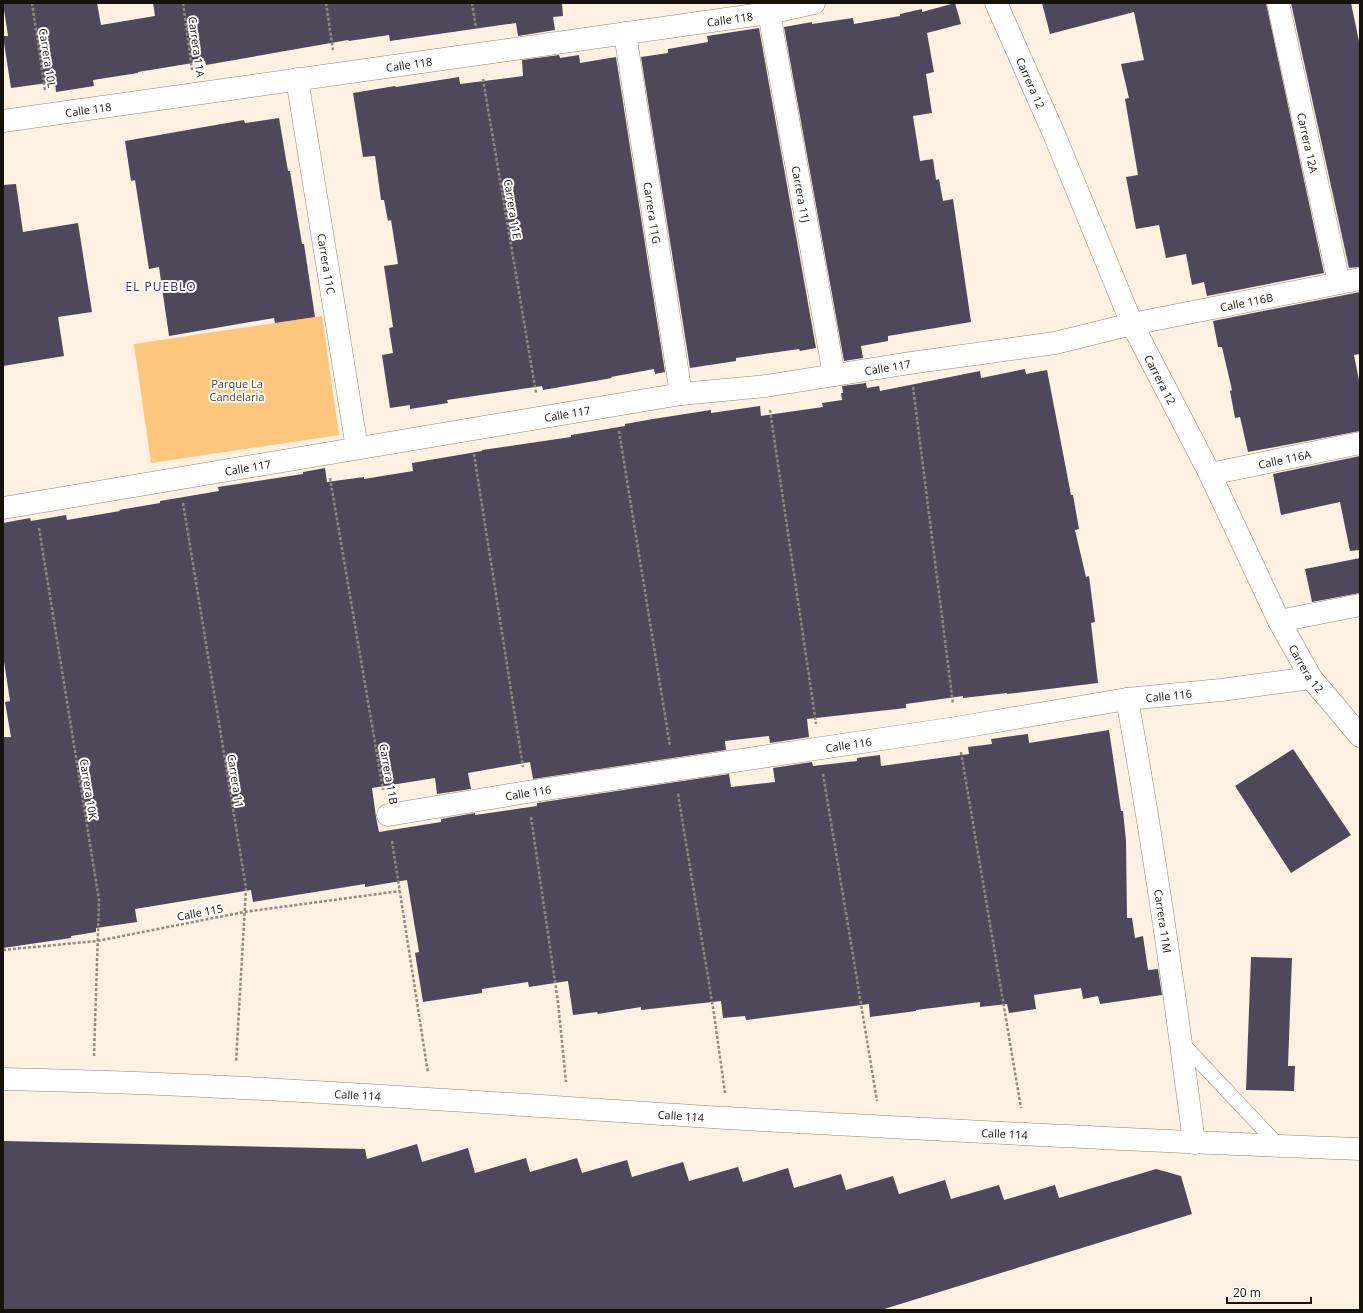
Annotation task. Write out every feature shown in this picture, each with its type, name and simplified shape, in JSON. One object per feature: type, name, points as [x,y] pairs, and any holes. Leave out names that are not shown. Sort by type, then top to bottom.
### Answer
[{"type":"street","name":"Calle 118","points":[[3,121],[769,13],[814,3]]},
{"type":"street","name":"Carrera 12","points":[[996,3],[1054,134],[1132,324],[1210,474],[1280,621],[1311,678],[1360,736]]},
{"type":"street","name":"Carrera 12A","points":[[1278,3],[1339,283]]},
{"type":"street","name":"Carrera 11J","points":[[769,13],[834,375]]},
{"type":"street","name":"Carrera 11G","points":[[625,33],[680,394]]},
{"type":"street","name":"Carrera 11C","points":[[297,79],[357,448]]},
{"type":"street","name":"Calle 116B","points":[[1132,324],[1360,279]]},
{"type":"street","name":"Calle 117","points":[[3,508],[680,394],[766,386],[910,363],[1055,343],[1132,324]]},
{"type":"street","name":"Calle 116A","points":[[1210,474],[1360,443]]},
{"type":"street","points":[[1280,621],[1360,605]]},
{"type":"street","name":"Calle 116","points":[[388,815],[535,791],[949,729],[1127,699],[1221,690],[1311,678]]},
{"type":"street","name":"Carrera 11M","points":[[1127,699],[1175,989],[1194,1143]]},
{"type":"street","name":"Calle 114","points":[[3,1079],[93,1081],[431,1098],[737,1118],[1194,1143],[1360,1150]]},
{"type":"lane","points":[[1182,1043],[1278,1146]]},
{"type":"path","name":"Carrera 10L","points":[[32,3],[49,114]]},
{"type":"path","name":"Carrera 11A","points":[[183,3],[196,94]]},
{"type":"path","points":[[326,3],[336,74]]},
{"type":"path","name":"Carrera 11E","points":[[472,3],[479,54],[540,418]]},
{"type":"path","name":"Carrera 11B","points":[[326,454],[388,815],[431,1098]]},
{"type":"path","name":"Carrera 11","points":[[179,478],[246,888],[234,1088]]},
{"type":"path","name":"Carrera 10K","points":[[35,502],[99,900],[93,1081]]},
{"type":"path","name":"Calle 115","points":[[3,950],[97,941],[244,912],[400,891]]},
{"type":"green space","name":"Parque La Candelaria","points":[[322,316],[339,435],[151,463],[134,344]]},
{"type":"building","points":[[3,3],[97,3],[101,25],[155,16],[153,3],[562,3],[563,16],[553,17],[555,30],[518,36],[516,23],[390,41],[389,35],[348,40],[206,65],[205,61],[138,72],[93,80],[94,86],[56,92],[55,82],[11,88],[3,36],[8,36]]},
{"type":"building","points":[[955,3],[961,24],[927,33],[934,72],[926,74],[932,113],[913,116],[920,161],[933,159],[936,180],[939,179],[943,201],[953,199],[971,322],[888,336],[888,341],[861,346],[863,358],[844,361],[784,27],[812,22],[812,24],[853,18],[854,24],[900,16],[900,14],[922,9],[922,12]]},
{"type":"building","points":[[1042,3],[1266,3],[1324,273],[1207,296],[1204,282],[1192,285],[1186,254],[1166,258],[1159,225],[1136,229],[1126,177],[1138,175],[1125,99],[1129,98],[1121,64],[1144,60],[1134,12],[1050,34]]},
{"type":"building","points":[[1291,3],[1351,3],[1360,46],[1360,267],[1349,268]]},
{"type":"building","points":[[759,28],[816,348],[736,358],[736,361],[690,368],[641,57],[668,53],[668,49],[708,42],[707,36]]},
{"type":"building","points":[[559,55],[560,58],[579,55],[580,63],[616,57],[665,372],[655,374],[654,369],[543,390],[542,386],[447,400],[448,403],[410,409],[410,405],[390,408],[382,355],[393,353],[389,328],[393,327],[384,266],[398,264],[391,220],[388,221],[384,200],[381,200],[375,156],[363,157],[353,93],[459,77],[460,84],[523,76],[522,60]]},
{"type":"building","points":[[279,118],[288,171],[290,171],[302,244],[304,244],[315,317],[275,323],[274,318],[169,336],[159,267],[149,269],[135,180],[131,181],[125,141],[244,120],[245,123]]},
{"type":"building","points":[[16,184],[23,232],[78,223],[92,312],[58,317],[64,356],[3,366],[3,185]]},
{"type":"building","points":[[1360,292],[1360,354],[1354,355],[1360,385],[1360,431],[1248,452],[1240,417],[1235,418],[1230,391],[1232,390],[1222,347],[1218,347],[1213,321]]},
{"type":"building","points":[[1025,369],[1026,374],[1047,370],[1079,529],[1075,530],[1086,577],[1089,576],[1095,622],[1091,623],[1098,683],[1007,694],[963,698],[963,696],[906,704],[906,708],[807,719],[809,737],[770,743],[769,736],[725,741],[726,750],[533,779],[530,762],[468,773],[471,789],[437,794],[435,778],[372,788],[379,832],[441,822],[441,819],[475,813],[475,815],[537,806],[537,803],[729,774],[731,787],[775,782],[773,768],[812,762],[813,766],[857,761],[857,758],[880,755],[881,766],[969,754],[968,747],[992,744],[991,739],[1028,734],[1029,743],[1109,730],[1121,811],[1123,811],[1126,841],[1127,918],[1132,918],[1135,938],[1143,936],[1148,970],[1158,969],[1162,995],[1100,1004],[1098,996],[1083,999],[1081,988],[1034,995],[1036,1009],[1009,1013],[1007,1004],[980,1007],[980,1002],[870,1017],[869,1004],[746,1020],[745,1016],[723,1018],[721,1001],[641,1010],[641,1007],[598,1014],[597,1012],[573,1015],[568,981],[529,987],[528,982],[482,989],[482,993],[423,1002],[415,953],[419,952],[407,880],[365,887],[365,884],[253,902],[251,890],[135,909],[137,922],[96,928],[96,932],[71,936],[71,938],[3,948],[3,737],[11,737],[5,702],[10,701],[3,655],[3,523],[30,518],[31,521],[66,515],[67,520],[120,511],[119,510],[160,503],[160,501],[219,491],[218,487],[303,474],[303,472],[325,468],[327,482],[364,477],[364,479],[413,471],[412,463],[482,450],[571,437],[571,435],[625,426],[625,424],[711,410],[711,413],[760,406],[761,416],[823,407],[822,403],[842,400],[842,386],[866,383],[867,388],[879,386],[880,391],[980,371],[981,378]]},
{"type":"building","points":[[1360,456],[1360,550],[1350,551],[1340,502],[1281,515],[1273,474]]},
{"type":"building","points":[[1360,558],[1360,593],[1312,602],[1305,569]]},
{"type":"building","points":[[1293,749],[1351,835],[1291,873],[1235,786]]},
{"type":"building","points":[[1251,957],[1292,958],[1288,1066],[1295,1066],[1294,1091],[1246,1090]]},
{"type":"building","points":[[3,1141],[365,1149],[367,1159],[417,1144],[422,1162],[468,1148],[475,1173],[526,1158],[530,1172],[577,1158],[582,1173],[627,1160],[632,1177],[683,1162],[689,1181],[738,1167],[743,1182],[788,1168],[794,1188],[841,1174],[846,1190],[893,1176],[899,1194],[945,1180],[951,1199],[999,1185],[1004,1200],[1055,1185],[1059,1198],[1156,1169],[1181,1176],[1192,1214],[881,1310],[3,1310]]},
{"type":"district","name":"EL PUEBLO","points":[[161,286]]}]
